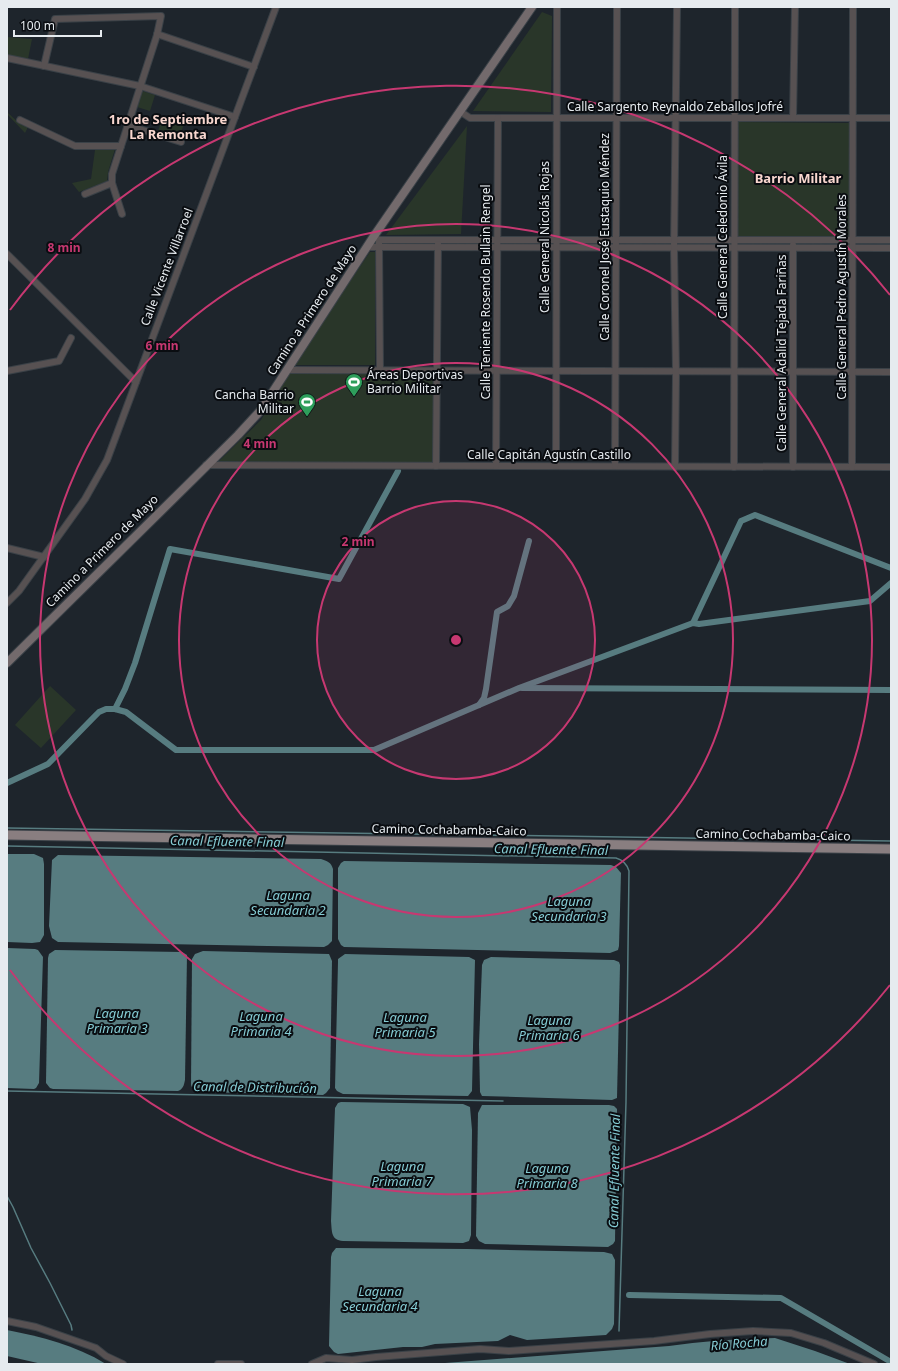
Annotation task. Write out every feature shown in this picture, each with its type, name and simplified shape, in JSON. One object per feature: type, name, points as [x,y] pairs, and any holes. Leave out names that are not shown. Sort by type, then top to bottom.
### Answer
[{"type":"main road","name":"Camino a Primero de Mayo","points":[[7,663],[261,410],[367,247],[377,238],[460,112],[532,7]]},
{"type":"main road","name":"Camino Cochabamba-Caico","points":[[7,835],[891,849]]},
{"type":"street","name":"Calle Vicente Villarroel","points":[[7,603],[19,591],[85,499],[107,460],[276,7]]},
{"type":"street","name":"Calle General Nicolás Rojas","points":[[556,466],[557,7]]},
{"type":"street","name":"Calle Coronel José Eustaquio Méndez","points":[[615,466],[617,7]]},
{"type":"street","points":[[675,466],[676,372],[674,240],[677,7]]},
{"type":"street","name":"Calle General Celedonio Ávila","points":[[734,467],[735,7]]},
{"type":"street","points":[[793,118],[795,7]]},
{"type":"street","name":"Calle General Pedro Agustín Morales","points":[[852,467],[853,7]]},
{"type":"street","points":[[44,66],[55,19],[161,16],[157,34],[112,174],[112,183],[122,214]]},
{"type":"street","points":[[157,34],[254,67]]},
{"type":"street","points":[[7,58],[140,86],[235,117]]},
{"type":"street","name":"Calle Sargento Reynaldo Zeballos Jofré","points":[[460,112],[470,118],[891,118]]},
{"type":"street","name":"Calle Teniente Rosendo Bullain Rengel","points":[[496,466],[498,118]]},
{"type":"street","points":[[20,120],[75,146],[121,146]]},
{"type":"street","points":[[128,124],[181,142]]},
{"type":"street","points":[[85,194],[112,183]]},
{"type":"street","points":[[380,370],[379,247],[377,238],[438,240],[891,240]]},
{"type":"street","points":[[436,466],[438,240]]},
{"type":"street","name":"Calle General Adalid Tejada Fariñas","points":[[793,240],[793,467]]},
{"type":"street","points":[[367,247],[891,248]]},
{"type":"street","points":[[7,254],[136,382]]},
{"type":"street","points":[[7,371],[58,361],[72,338]]},
{"type":"street","points":[[287,370],[891,372]]},
{"type":"street","name":"Calle Capitán Agustín Castillo","points":[[206,465],[891,467]]},
{"type":"street","points":[[7,548],[44,557]]},
{"type":"street","points":[[7,1321],[36,1327],[96,1348],[106,1356],[123,1364]]},
{"type":"street","points":[[312,1364],[326,1358],[352,1360],[376,1356],[480,1349],[509,1351],[654,1341],[703,1334],[753,1331],[791,1333],[824,1343],[874,1364]]},
{"type":"street","points":[[218,1364],[241,1364]]},
{"type":"shaded area","points":[[542,12],[552,16],[551,112],[473,111]]},
{"type":"shaded area","points":[[7,37],[32,39],[28,59],[7,56]]},
{"type":"shaded area","points":[[142,91],[155,95],[150,111],[137,107]]},
{"type":"shaded area","points":[[7,112],[19,123],[28,127],[25,133],[7,114]]},
{"type":"shaded area","points":[[163,116],[184,124],[179,138],[158,131]]},
{"type":"shaded area","points":[[738,122],[849,123],[849,236],[738,236]]},
{"type":"shaded area","points":[[467,126],[461,234],[386,235]]},
{"type":"shaded area","points":[[115,149],[108,172],[107,181],[79,192],[72,183],[91,179],[95,150]]},
{"type":"shaded area","name":"Áreas Deportivas Barrio Militar","points":[[370,252],[375,252],[375,365],[295,365],[335,304],[335,299],[338,299]]},
{"type":"shaded area","name":"Áreas Deportivas Barrio Militar","points":[[289,373],[433,374],[433,462],[218,462],[261,420]]},
{"type":"shaded area","points":[[50,686],[76,710],[41,748],[15,725]]},
{"type":"water","points":[[7,854],[34,854],[43,858],[44,935],[40,942],[7,942]]},
{"type":"water","name":"Laguna Secundaria 2","points":[[58,855],[321,859],[330,863],[333,869],[332,941],[324,947],[58,942],[52,938],[49,926],[52,860]]},
{"type":"water","name":"Laguna Secundaria 3","points":[[344,861],[611,865],[616,867],[621,873],[618,950],[610,953],[344,947],[338,939],[338,868]]},
{"type":"water","points":[[7,948],[35,949],[38,950],[43,957],[39,1083],[34,1089],[7,1088]]},
{"type":"water","name":"Laguna Primaria 3","points":[[55,950],[182,952],[187,955],[185,1080],[181,1089],[178,1091],[50,1088],[46,1083],[48,958],[49,954]]},
{"type":"water","name":"Laguna Primaria 4","points":[[203,951],[329,954],[332,961],[330,1088],[326,1093],[323,1095],[201,1092],[193,1089],[191,1085],[192,959],[195,954]]},
{"type":"water","name":"Laguna Primaria 5","points":[[345,954],[469,957],[475,960],[472,1091],[468,1096],[343,1094],[337,1091],[335,1088],[338,959]]},
{"type":"water","name":"Laguna Primaria 6","points":[[491,957],[614,960],[619,962],[617,1098],[612,1100],[482,1096],[480,1092],[479,1044],[482,965],[484,960]]},
{"type":"water","name":"Laguna Primaria 7","points":[[338,1103],[463,1104],[470,1107],[472,1130],[471,1235],[469,1241],[463,1243],[343,1241],[334,1237],[331,1221],[335,1108]]},
{"type":"water","name":"Laguna Primaria 8","points":[[482,1105],[609,1105],[614,1106],[617,1109],[615,1241],[613,1244],[608,1247],[485,1244],[479,1241],[476,1236],[478,1113]]},
{"type":"water","name":"Laguna Secundaria 4","points":[[336,1248],[467,1249],[604,1252],[612,1254],[615,1260],[614,1324],[612,1329],[606,1335],[527,1340],[510,1335],[498,1341],[435,1344],[422,1347],[403,1347],[338,1354],[329,1346],[331,1257]]},
{"type":"water","points":[[7,1330],[58,1342],[94,1357],[106,1364],[42,1364],[7,1356]]},
{"type":"water","name":"Río Rocha","points":[[775,1338],[850,1364],[432,1364],[669,1346],[722,1340]]},
{"type":"waterway","points":[[115,709],[135,663],[170,549],[339,579],[398,471]]},
{"type":"waterway","points":[[693,623],[741,521],[755,515],[891,568]]},
{"type":"waterway","points":[[479,705],[484,698],[486,689],[497,612],[508,606],[514,596],[529,541]]},
{"type":"waterway","points":[[7,783],[48,764],[99,712],[106,709],[115,709],[126,712],[176,750],[374,750],[519,688],[693,623],[699,624],[870,601],[891,583]]},
{"type":"waterway","points":[[522,688],[891,690]]},
{"type":"waterway","points":[[7,828],[891,841]]},
{"type":"waterway","name":"Canal Efluente Final","points":[[7,846],[616,858],[623,861],[629,871],[626,1102],[619,1331]]},
{"type":"waterway","name":"Canal de Distribución","points":[[7,1091],[503,1101]]},
{"type":"waterway","points":[[7,1196],[31,1248],[71,1325],[72,1330]]},
{"type":"waterway","points":[[629,1295],[781,1298],[891,1362]]},
{"type":"place","name":"Áreas Deportivas Barrio Militar","points":[[354,397]]},
{"type":"place","name":"Cancha Barrio Militar","points":[[307,417]]},
{"type":"district","name":"1ro de Septiembre La Remonta","points":[[168,126]]},
{"type":"district","name":"Barrio Militar","points":[[798,178]]}]
